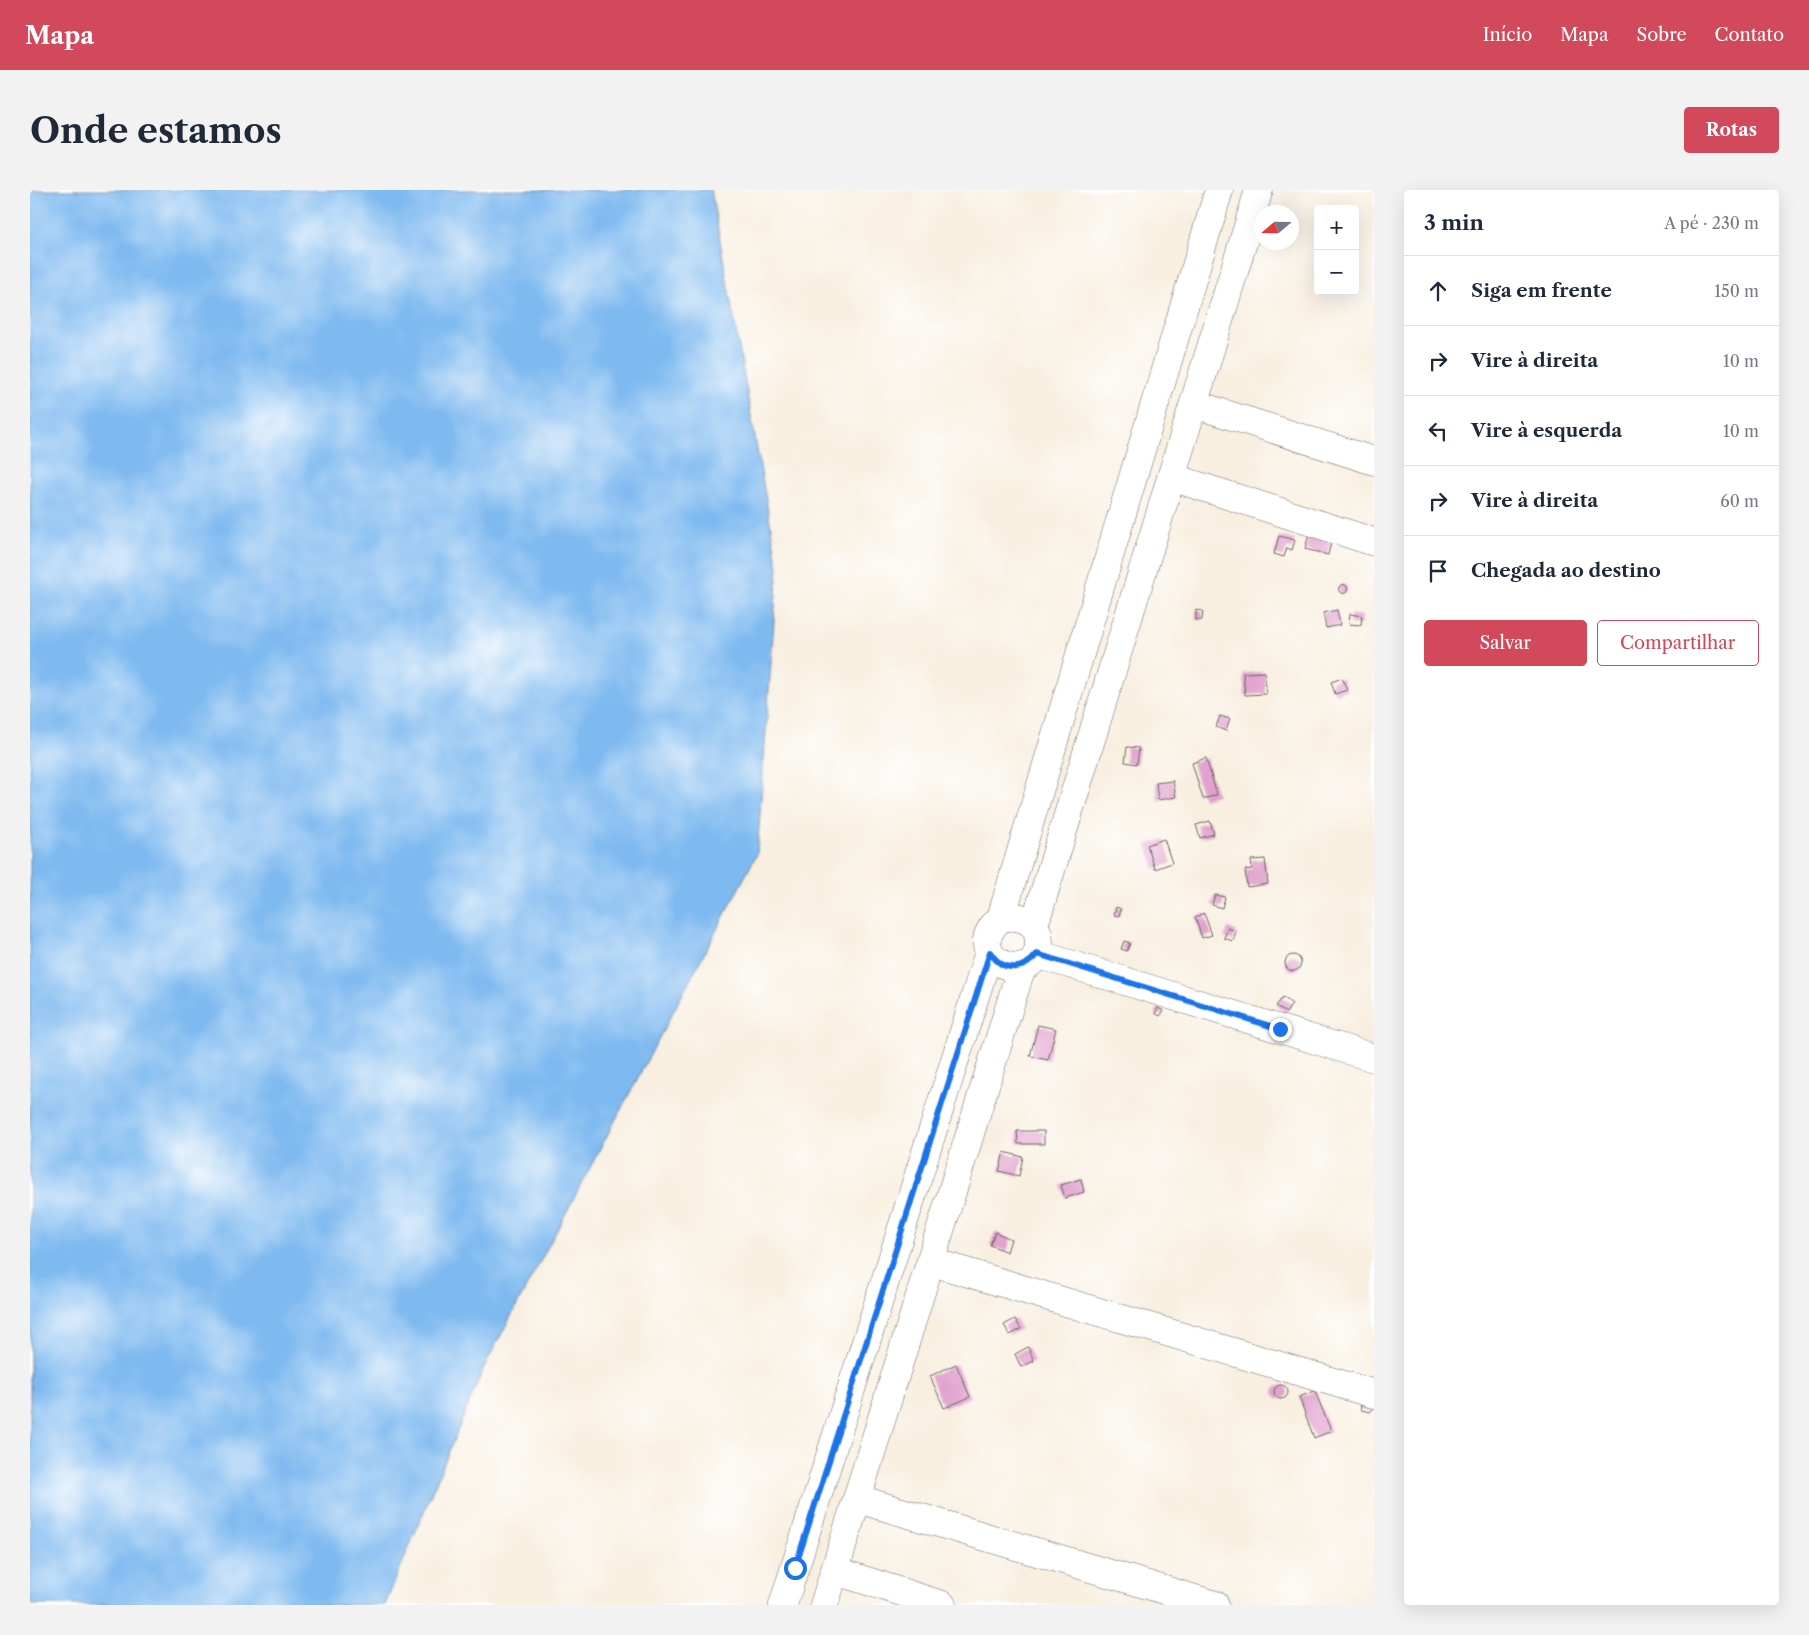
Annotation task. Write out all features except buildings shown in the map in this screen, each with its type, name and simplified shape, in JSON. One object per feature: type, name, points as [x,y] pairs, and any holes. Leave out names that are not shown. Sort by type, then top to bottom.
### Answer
[{"type":"street","points":[[1219,190],[1001,918],[988,933],[987,943],[995,960],[1003,966],[1013,968],[1029,960],[1374,1058]]},
{"type":"street","points":[[824,1605],[1029,960],[1039,944],[1034,926],[1259,190]]},
{"type":"street","points":[[1194,404],[1374,461]]},
{"type":"street","points":[[1172,477],[1374,542]]},
{"type":"street","points":[[1001,918],[1013,916],[1025,918],[1034,926]]},
{"type":"street","points":[[783,1605],[990,952]]},
{"type":"street","points":[[932,1262],[1374,1394]]},
{"type":"street","points":[[858,1499],[1215,1605]]},
{"type":"street","points":[[836,1572],[942,1605]]},
{"type":"water","points":[[30,190],[711,190],[778,567],[757,854],[484,1367],[385,1605],[30,1605]]},
{"type":"route","points":[[795,1568],[990,952],[995,960],[1003,966],[1013,968],[1022,966],[1031,961],[1037,954],[1280,1029]]}]
